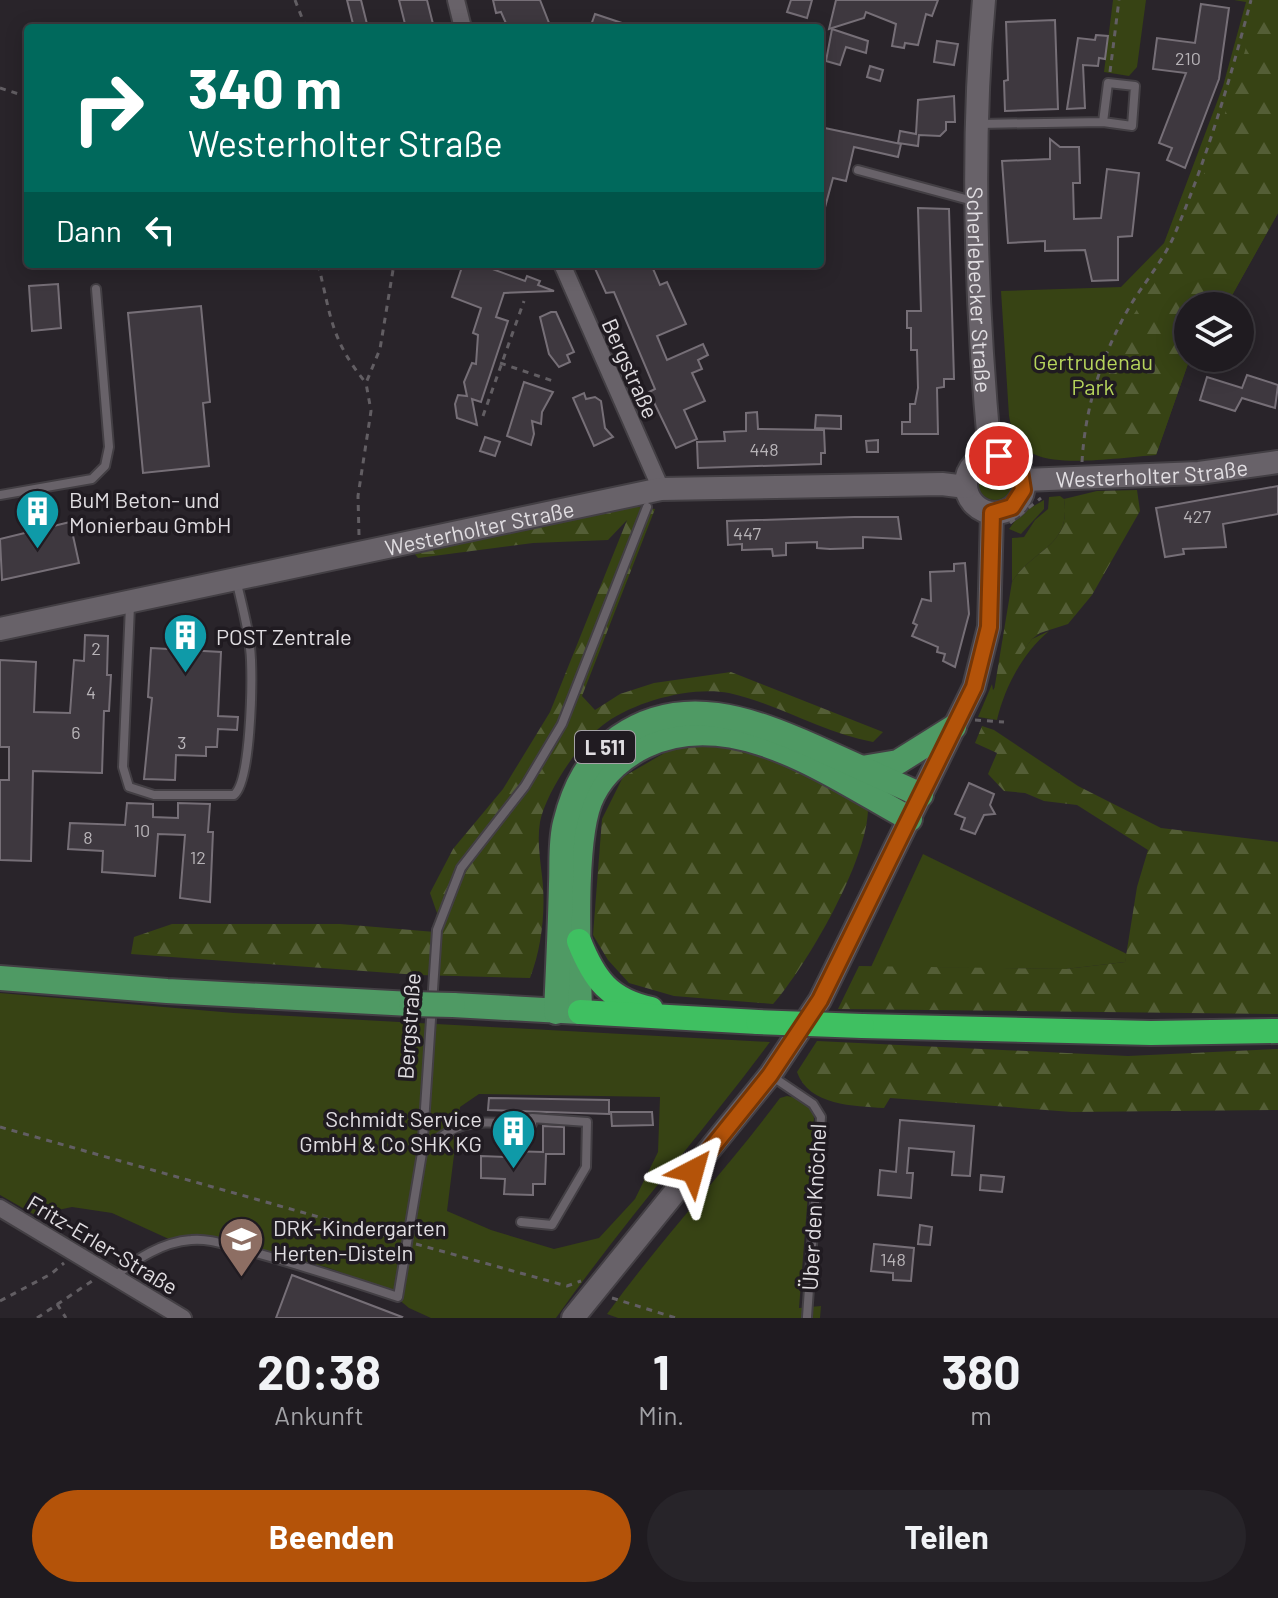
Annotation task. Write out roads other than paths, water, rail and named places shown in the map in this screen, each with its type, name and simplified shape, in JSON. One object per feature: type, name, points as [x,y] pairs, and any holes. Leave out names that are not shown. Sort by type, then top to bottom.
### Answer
[{"type":"highway","name":"L 511","points":[[579,941],[592,975],[607,989],[641,1007],[689,1018]]},
{"type":"highway","name":"L 511","points":[[568,1012],[862,1026],[1151,1033],[1278,1031]]},
{"type":"main road","name":"L 511","points":[[568,1012],[564,827],[574,791],[587,767],[605,747],[652,719],[680,713],[721,713],[774,729],[921,795]]},
{"type":"main road","points":[[862,768],[898,762],[958,720]]},
{"type":"main road","name":"L 511","points":[[568,1012],[579,941],[583,831],[592,796],[610,771],[632,752],[663,737],[717,733],[747,739],[817,769],[910,819]]},
{"type":"main road","name":"L 511","points":[[0,978],[167,991],[568,1012]]},
{"type":"street","points":[[456,0],[462,24]]},
{"type":"street","name":"Scherlebecker Straße","points":[[984,0],[976,124],[984,384],[990,455]]},
{"type":"street","name":"Bergstraße","points":[[564,268],[654,498]]},
{"type":"street","points":[[573,1318],[770,1075],[820,1000],[958,720],[985,655],[1000,521],[977,507],[966,487],[970,470],[990,455]]},
{"type":"street","name":"Westerholter Straße","points":[[990,455],[1008,458],[1024,480]]},
{"type":"street","name":"Westerholter Straße","points":[[1024,480],[1199,473],[1278,462]]},
{"type":"street","name":"Westerholter Straße","points":[[1000,521],[1019,500],[1024,480]]},
{"type":"street","name":"Westerholter Straße","points":[[0,629],[361,550],[654,498],[942,484],[966,487]]},
{"type":"street","name":"Fritz-Erler-Straße","points":[[0,1208],[183,1318]]},
{"type":"lane","points":[[976,124],[1103,122],[1132,126],[1135,86],[1108,83],[1103,122]]},
{"type":"lane","points":[[858,170],[963,201],[978,202]]},
{"type":"lane","points":[[0,495],[92,479],[105,466],[109,447],[96,289]]},
{"type":"lane","name":"Bergstraße","points":[[115,1276],[140,1258],[165,1246],[191,1240],[210,1241],[294,1262],[398,1297],[422,1153],[436,942],[448,896],[478,842],[525,786],[562,724],[654,498]]},
{"type":"lane","points":[[130,601],[123,767],[129,787],[154,795],[234,795],[240,790],[245,771],[251,662],[236,579]]},
{"type":"lane","name":"Über den Knöchel","points":[[770,1075],[813,1104],[821,1117],[807,1317]]},
{"type":"lane","points":[[422,1153],[451,1128],[467,1123],[532,1124],[532,1118],[587,1122],[586,1167],[552,1225],[521,1222]]},
{"type":"place","name":"BuM Beton- und Monierbau GmbH","points":[[38,551]]},
{"type":"place","name":"POST Zentrale","points":[[185,675]]},
{"type":"place","name":"Schmidt Service GmbH & Co SHK KG","points":[[513,1170]]},
{"type":"place","name":"DRK-Kindergarten Herten-Disteln","points":[[242,1279]]},
{"type":"park label","name":"Gertrudenau Park","points":[[1093,374]]}]
